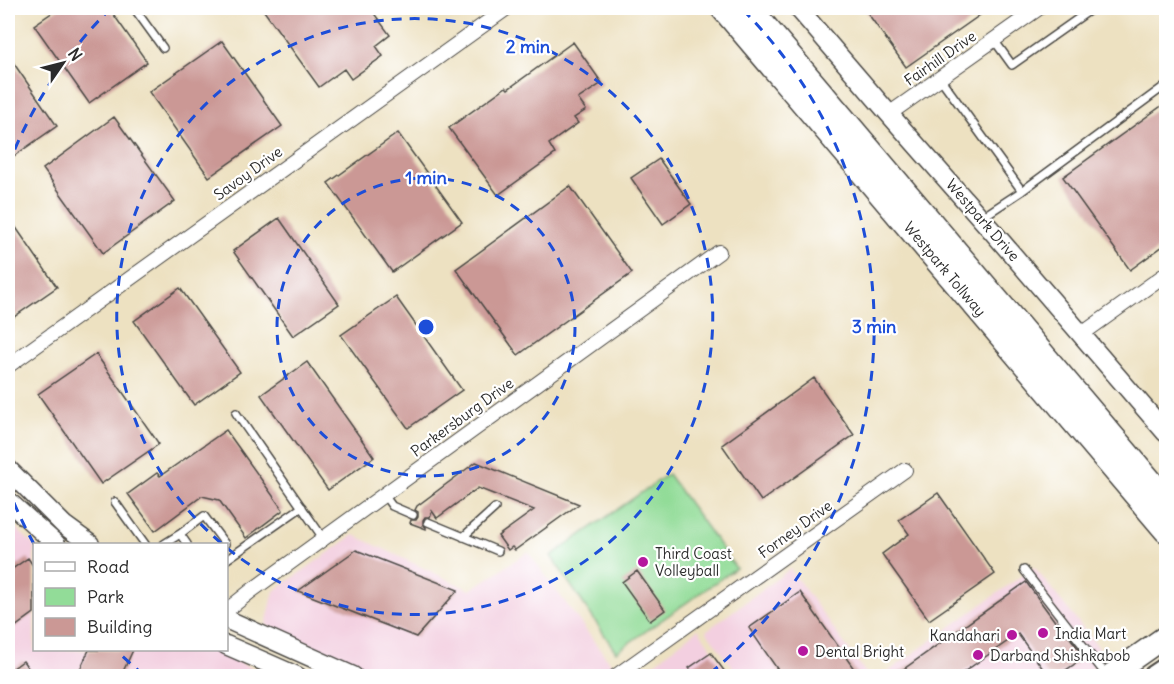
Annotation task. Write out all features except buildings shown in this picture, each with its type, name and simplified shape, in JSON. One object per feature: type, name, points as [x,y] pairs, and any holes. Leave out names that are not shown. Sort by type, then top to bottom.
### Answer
[{"type":"highway","name":"Westpark Tollway","points":[[723,8],[1167,530]]},
{"type":"highway","name":"Westpark Tollway","points":[[749,8],[1167,500]]},
{"type":"main road","name":"Westpark Drive","points":[[798,8],[1167,433]]},
{"type":"main road","points":[[8,469],[64,525],[89,543]]},
{"type":"main road","points":[[8,501],[55,543]]},
{"type":"main road","points":[[56,543],[64,525]]},
{"type":"main road","points":[[228,620],[353,676]]},
{"type":"main road","points":[[1108,676],[1167,636]]},
{"type":"main road","points":[[228,646],[297,676]]},
{"type":"main road","points":[[1154,676],[1167,668]]},
{"type":"street","name":"Savoy Drive","points":[[8,366],[507,8]]},
{"type":"street","name":"Fairhill Drive","points":[[889,114],[1039,8]]},
{"type":"street","name":"Parkersburg Drive","points":[[228,609],[323,538],[719,252]]},
{"type":"street","points":[[1082,334],[1167,274]]},
{"type":"street","name":"Forney Drive","points":[[616,676],[905,470]]},
{"type":"lane","points":[[134,8],[163,48]]},
{"type":"lane","points":[[994,40],[1012,65],[1093,8]]},
{"type":"lane","points":[[940,78],[1022,191]]},
{"type":"lane","points":[[981,218],[1022,191],[1167,85]]},
{"type":"lane","points":[[236,414],[323,538]]},
{"type":"lane","points":[[384,495],[392,506],[413,515]]},
{"type":"lane","points":[[116,502],[144,543]]},
{"type":"lane","points":[[230,558],[302,507]]},
{"type":"lane","points":[[463,537],[495,508]]},
{"type":"lane","points":[[166,543],[204,516],[224,543]]},
{"type":"lane","points":[[428,522],[498,551]]},
{"type":"lane","points":[[180,534],[186,543]]},
{"type":"lane","points":[[1024,570],[1108,676]]},
{"type":"shaded area","points":[[8,521],[33,544],[33,651],[215,651],[268,676],[8,676]]},
{"type":"shaded area","points":[[354,535],[470,590],[528,552],[620,676],[370,676],[266,625],[274,591]]},
{"type":"shaded area","points":[[1034,567],[1107,658],[1081,676],[882,676]]},
{"type":"shaded area","points":[[790,569],[868,676],[739,676],[706,631]]},
{"type":"shaded area","points":[[698,629],[731,676],[638,676]]},
{"type":"green space","name":"Third Coast Volleyball","points":[[668,474],[736,568],[616,652],[551,556]]},
{"type":"place","name":"Third Coast Volleyball","points":[[643,562]]},
{"type":"place","name":"India Mart","points":[[1043,633]]},
{"type":"place","name":"Kandahari","points":[[1012,635]]},
{"type":"place","name":"Dental Bright","points":[[803,651]]},
{"type":"place","name":"Darband Shishkabob","points":[[978,655]]}]
